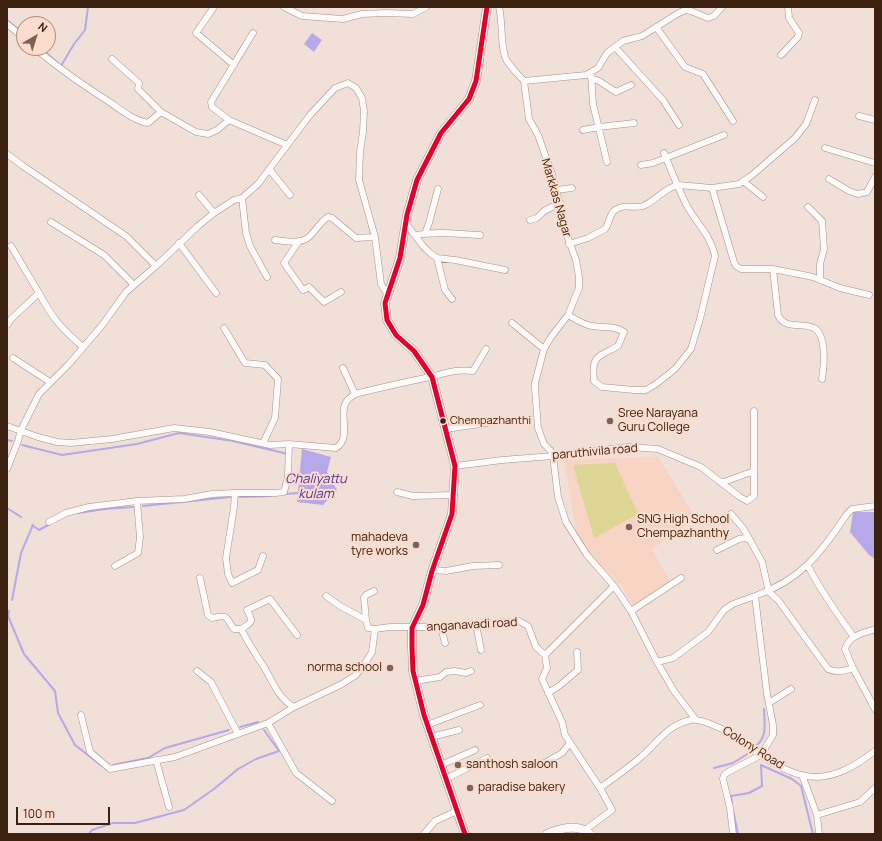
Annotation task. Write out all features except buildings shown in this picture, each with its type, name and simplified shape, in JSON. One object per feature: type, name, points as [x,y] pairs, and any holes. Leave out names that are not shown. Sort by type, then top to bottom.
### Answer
[{"type":"main road","points":[[465,834],[427,725],[413,671],[412,647],[412,628],[422,605],[452,514],[455,466],[432,376],[414,351],[396,335],[388,320],[385,303],[400,258],[407,225],[407,215],[417,180],[441,133],[469,99],[476,81],[487,7]]},
{"type":"main road","points":[[547,834],[558,829],[570,827],[588,832]]},
{"type":"street","points":[[214,7],[196,33],[234,65]]},
{"type":"street","points":[[284,7],[302,16],[343,19],[362,14],[413,14],[426,7]]},
{"type":"street","points":[[499,7],[506,60],[524,81],[591,75],[616,92],[631,85]]},
{"type":"street","points":[[607,162],[593,104],[591,75],[598,68],[607,53],[623,41],[642,36],[669,18],[685,10],[691,10],[708,18],[714,16],[722,7]]},
{"type":"street","points":[[781,55],[798,37],[799,33],[789,18],[788,7]]},
{"type":"street","points":[[7,24],[16,31]]},
{"type":"street","points":[[656,27],[685,67],[703,74],[733,122]]},
{"type":"street","points":[[253,33],[211,102],[212,107],[229,120],[287,145]]},
{"type":"street","points":[[615,47],[663,100],[679,125]]},
{"type":"street","points":[[44,56],[82,85],[138,121],[148,123],[161,112]]},
{"type":"street","points":[[112,59],[139,83],[138,89],[161,112],[196,132],[208,134],[217,130],[229,120]]},
{"type":"street","name":"Markkas Nagar","points":[[524,81],[529,119],[538,135],[560,203],[565,230],[576,260],[579,288],[568,315],[551,337],[544,349],[534,388],[538,428],[544,444],[551,451],[553,456]]},
{"type":"street","points":[[7,469],[21,430],[39,394],[69,364],[107,319],[126,292],[214,213],[234,200],[242,198],[258,184],[310,115],[335,88],[348,83],[356,88],[362,98],[364,111],[359,180],[375,237],[381,284],[388,294]]},
{"type":"street","points":[[569,244],[588,238],[605,229],[610,217],[616,209],[627,206],[641,206],[649,203],[668,188],[678,185],[712,188],[739,184],[756,172],[795,138],[806,124],[815,100]]},
{"type":"street","points":[[859,116],[875,120]]},
{"type":"street","points":[[583,130],[634,123]]},
{"type":"street","points":[[641,165],[653,163],[665,155],[724,135]]},
{"type":"street","points":[[825,148],[875,163]]},
{"type":"street","points":[[7,154],[126,236],[156,266]]},
{"type":"street","points":[[568,315],[591,326],[608,326],[618,328],[624,332],[618,346],[597,357],[592,367],[594,381],[602,387],[646,390],[675,369],[691,350],[714,256],[713,248],[708,237],[686,205],[665,155]]},
{"type":"street","points":[[269,169],[290,195]]},
{"type":"street","points":[[828,179],[849,191],[858,194],[867,192],[875,177]]},
{"type":"street","points":[[743,181],[763,197]]},
{"type":"street","points":[[556,190],[572,188]]},
{"type":"street","points":[[712,188],[731,255],[736,266],[741,269],[773,269],[820,280],[840,288],[869,295]]},
{"type":"street","points":[[424,234],[429,223],[438,189]]},
{"type":"street","points":[[199,195],[214,213]]},
{"type":"street","points":[[242,198],[246,233],[250,246],[267,278]]},
{"type":"street","points":[[530,220],[537,218],[544,211],[560,203]]},
{"type":"street","points":[[808,207],[822,221],[824,249],[820,264],[820,280]]},
{"type":"street","points":[[275,240],[299,241],[310,236],[323,220],[328,217],[332,218],[356,238],[375,237]]},
{"type":"street","points":[[51,222],[104,255],[134,285]]},
{"type":"street","points":[[407,225],[423,246],[437,258],[505,270]]},
{"type":"street","points":[[416,235],[480,235]]},
{"type":"street","points":[[299,241],[284,263],[303,290],[309,287],[324,302],[341,292]]},
{"type":"street","points":[[179,243],[216,293]]},
{"type":"street","points":[[11,246],[47,309],[62,328],[83,347]]},
{"type":"street","points":[[437,258],[445,290],[452,299]]},
{"type":"street","points":[[773,269],[778,315],[780,320],[785,324],[804,326],[814,329],[821,338],[824,362],[822,379]]},
{"type":"street","points":[[7,325],[11,319],[39,293]]},
{"type":"street","points":[[512,323],[544,349]]},
{"type":"street","points":[[224,328],[245,363],[265,366],[278,379],[274,418],[264,443]]},
{"type":"street","points":[[7,426],[38,437],[57,442],[71,443],[112,439],[174,428],[210,432],[276,445],[290,444],[330,449],[341,446],[344,440],[345,405],[349,398],[356,394],[447,372],[461,370],[473,371],[486,349]]},
{"type":"street","points":[[13,358],[50,382]]},
{"type":"street","points":[[343,368],[356,394]]},
{"type":"street","name":"paruthivila road","points":[[455,466],[628,447],[658,449],[701,467],[747,501],[754,496],[754,411]]},
{"type":"street","points":[[446,429],[487,423]]},
{"type":"street","points":[[49,522],[66,513],[76,510],[137,501],[184,499],[212,494],[284,492],[288,477],[290,444]]},
{"type":"street","points":[[553,456],[558,497],[566,522],[587,555],[614,586],[631,611],[657,662],[674,691],[696,720],[679,724],[666,731],[643,756],[600,788]]},
{"type":"street","points":[[721,483],[754,471]]},
{"type":"street","points":[[397,492],[413,496],[454,495]]},
{"type":"street","points":[[235,493],[226,558],[228,574],[232,583],[258,570],[263,556]]},
{"type":"street","points":[[115,566],[138,553],[140,537],[137,501]]},
{"type":"street","points":[[657,662],[673,658],[708,632],[724,610],[733,604],[769,592],[808,566],[820,553],[852,509],[875,506]]},
{"type":"street","points":[[731,514],[743,528],[762,562],[769,592],[778,600],[828,669],[835,672],[852,668]]},
{"type":"street","points":[[717,550],[739,539],[745,538],[750,540]]},
{"type":"street","points":[[433,570],[446,571],[473,566],[499,565]]},
{"type":"street","points":[[808,566],[830,603],[854,637]]},
{"type":"street","points":[[200,578],[208,615],[212,618],[222,615],[225,616],[228,618],[234,629],[241,630],[252,621],[247,610],[270,599],[297,635]]},
{"type":"street","points":[[631,611],[681,578]]},
{"type":"street","points":[[588,832],[612,810],[600,788],[565,735],[562,722],[542,679],[547,668],[545,655],[614,586]]},
{"type":"street","points":[[81,715],[90,752],[110,769],[175,757],[268,723],[294,707],[342,684],[356,675],[372,652],[375,629],[368,628],[364,598],[366,595],[374,591]]},
{"type":"street","points":[[326,596],[340,606],[366,620]]},
{"type":"street","points":[[734,834],[723,779],[724,775],[761,755],[773,735],[755,596]]},
{"type":"street","name":"anganavadi road","points":[[375,629],[390,627],[441,627],[519,621],[528,626],[536,647],[545,655]]},
{"type":"street","points":[[476,624],[482,650]]},
{"type":"street","points":[[441,627],[445,643]]},
{"type":"street","points":[[874,705],[852,668],[845,649],[849,639],[875,629]]},
{"type":"street","points":[[241,630],[276,690],[287,703],[294,707]]},
{"type":"street","points":[[548,693],[578,670],[577,652]]},
{"type":"street","points":[[197,671],[211,682],[238,734]]},
{"type":"street","points":[[415,681],[440,678],[446,672],[455,671],[466,673],[471,671]]},
{"type":"street","points":[[768,703],[791,690]]},
{"type":"street","points":[[427,725],[480,705]]},
{"type":"street","name":"Colony Road","points":[[696,720],[726,729],[776,765],[802,776],[813,778],[833,776],[850,768],[875,751]]},
{"type":"street","points":[[268,723],[296,773],[332,801]]},
{"type":"street","points":[[431,737],[459,730]]},
{"type":"street","points":[[541,765],[562,754],[570,743]]},
{"type":"street","points":[[440,765],[475,750]]},
{"type":"street","points":[[446,779],[487,758]]},
{"type":"street","points":[[156,760],[169,807]]},
{"type":"street","points":[[802,776],[817,815],[820,834]]},
{"type":"street","points":[[817,815],[860,802],[875,788]]},
{"type":"street","points":[[424,834],[435,821],[456,811]]},
{"type":"shaded area","name":"SNG High School Chempazhanthy","points":[[658,457],[696,518],[652,549],[670,582],[635,608],[623,588],[609,572],[593,559],[577,536],[564,460]]},
{"type":"shaded area","points":[[615,463],[638,514],[594,538],[573,465]]},
{"type":"water","points":[[312,33],[322,40],[314,52],[304,44]]},
{"type":"water","name":"Chaliyattu kulam","points":[[302,449],[331,457],[327,472],[337,490],[323,505],[297,502]]},
{"type":"water","points":[[853,512],[875,512],[875,559],[869,555],[850,532]]},
{"type":"waterway","points":[[50,56],[61,66],[74,44],[85,30],[88,7]]},
{"type":"waterway","points":[[7,20],[16,27]]},
{"type":"waterway","points":[[22,445],[62,455],[137,444],[179,433],[233,441],[288,454]]},
{"type":"waterway","points":[[7,440],[12,441]]},
{"type":"waterway","points":[[285,494],[299,493]]},
{"type":"waterway","points":[[240,497],[271,496]]},
{"type":"waterway","points":[[143,506],[230,497]]},
{"type":"waterway","points":[[78,513],[133,507]]},
{"type":"waterway","points":[[7,508],[21,517]]},
{"type":"waterway","points":[[32,525],[39,530],[50,524]]},
{"type":"waterway","points":[[12,600],[21,553],[33,525]]},
{"type":"waterway","points":[[9,611],[8,616],[24,654],[55,691],[58,713],[75,745],[102,766]]},
{"type":"waterway","points":[[757,745],[764,733],[764,709]]},
{"type":"waterway","points":[[240,727],[258,722]]},
{"type":"waterway","points":[[113,765],[148,758],[165,748],[229,730]]},
{"type":"waterway","points":[[89,834],[92,830],[113,823],[135,823],[184,810],[214,789],[238,769],[256,759],[279,751],[264,730]]},
{"type":"waterway","points":[[714,768],[733,763],[749,753]]},
{"type":"waterway","points":[[732,803],[731,796],[749,793],[762,786],[761,765],[792,779],[801,786],[813,834]]},
{"type":"waterway","points":[[733,810],[738,834]]},
{"type":"transit line","points":[[465,834],[424,715],[413,671],[412,647],[412,628],[423,605],[432,571],[452,514],[455,466],[432,377],[414,351],[396,335],[387,320],[385,303],[400,258],[407,215],[417,180],[441,133],[469,99],[476,81],[487,7]]},
{"type":"place","name":"Chempazhanthi","points":[[443,421]]},
{"type":"place","name":"Sree Narayana Guru College","points":[[610,421]]},
{"type":"place","name":"SNG High School Chempazhanthy","points":[[629,527]]},
{"type":"place","name":"mahadeva tyre works","points":[[416,545]]},
{"type":"place","name":"norma school","points":[[390,668]]},
{"type":"place","name":"santhosh saloon","points":[[458,765]]},
{"type":"place","name":"paradise bakery","points":[[470,788]]}]
